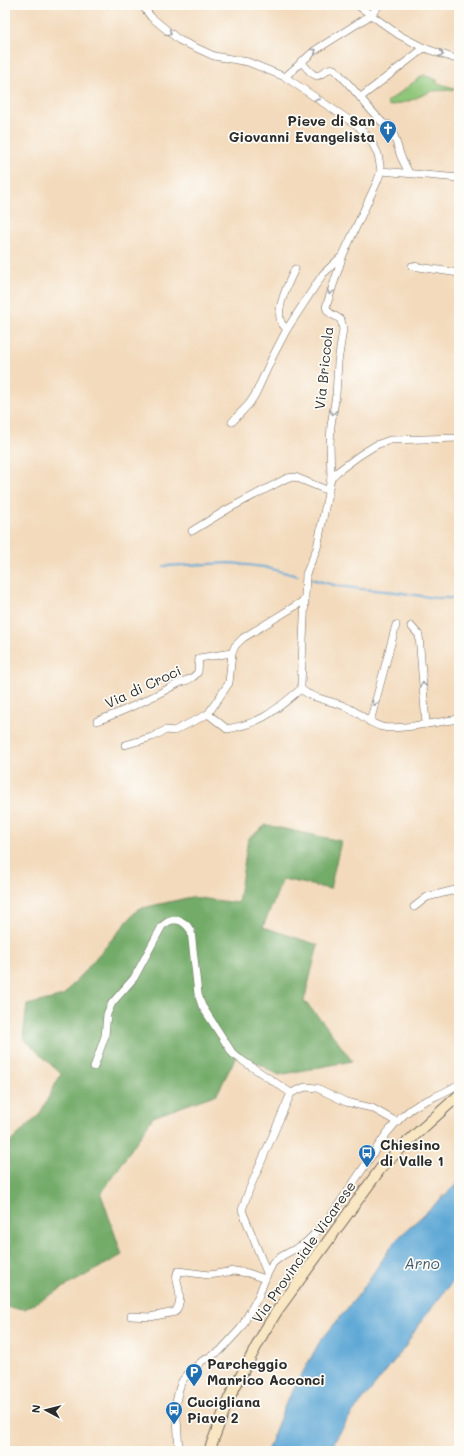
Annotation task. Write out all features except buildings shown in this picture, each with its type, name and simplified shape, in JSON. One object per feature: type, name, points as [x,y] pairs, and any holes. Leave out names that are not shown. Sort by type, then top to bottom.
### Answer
[{"type":"main road","name":"Via Provinciale Vicarese","points":[[209,1451],[229,1398],[277,1311],[381,1168],[459,1095]]},
{"type":"street","points":[[142,5],[151,17],[172,36],[214,56],[248,62],[285,77],[340,113],[358,126],[374,146],[380,159],[381,171],[459,178]]},
{"type":"street","points":[[358,5],[394,32],[424,48],[459,60]]},
{"type":"street","points":[[285,77],[301,61],[318,48],[371,15],[379,5]]},
{"type":"street","points":[[361,97],[424,48]]},
{"type":"street","points":[[301,61],[314,76],[320,76],[329,68],[334,69],[384,124],[391,126],[401,157],[409,173]]},
{"type":"street","name":"Via Briccola","points":[[301,689],[305,582],[307,569],[317,548],[331,478],[331,425],[336,395],[338,362],[343,330],[341,320],[330,314],[326,310],[326,307],[334,278],[381,171]]},
{"type":"street","points":[[232,422],[256,395],[272,356],[287,329],[323,274],[343,256]]},
{"type":"street","points":[[412,266],[459,273]]},
{"type":"street","points":[[287,329],[280,321],[279,316],[283,297],[295,269]]},
{"type":"street","points":[[331,478],[336,472],[360,455],[376,445],[390,440],[459,438]]},
{"type":"street","points":[[192,531],[228,509],[287,478],[295,477],[329,491]]},
{"type":"street","points":[[125,745],[152,737],[166,730],[174,731],[208,714],[229,683],[232,653],[235,646],[243,638],[305,600]]},
{"type":"street","points":[[370,722],[396,625]]},
{"type":"street","points":[[410,626],[419,635],[426,724]]},
{"type":"street","name":"Via di Croci","points":[[98,721],[124,711],[179,683],[191,679],[198,672],[199,658],[232,653]]},
{"type":"street","points":[[208,714],[227,729],[247,726],[264,718],[301,689],[308,694],[344,706],[370,722],[388,728],[459,719]]},
{"type":"street","points":[[414,907],[427,897],[459,889]]},
{"type":"street","points":[[94,1067],[105,1036],[107,1014],[112,1003],[134,978],[162,926],[169,920],[178,920],[187,924],[191,931],[198,994],[202,1006],[229,1048],[240,1060],[291,1093]]},
{"type":"street","points":[[180,1451],[176,1402],[182,1381],[196,1366],[225,1347],[242,1328],[259,1295],[266,1276],[277,1259],[304,1244],[326,1222],[386,1133],[396,1122],[419,1104],[459,1084]]},
{"type":"street","points":[[266,1276],[242,1210],[249,1190],[291,1093],[300,1089],[311,1087],[346,1102],[372,1108],[396,1122]]},
{"type":"street","points":[[131,1316],[150,1317],[175,1312],[180,1300],[180,1291],[176,1278],[176,1273],[178,1271],[209,1275],[234,1271],[266,1276]]},
{"type":"green space","points":[[423,75],[437,80],[437,83],[454,88],[453,90],[432,91],[409,101],[389,106],[387,102]]},
{"type":"green space","points":[[266,825],[341,841],[330,889],[283,879],[263,927],[318,945],[304,1001],[323,1022],[352,1061],[279,1075],[238,1053],[217,1094],[153,1117],[101,1194],[122,1255],[25,1309],[5,1307],[5,1147],[39,1115],[61,1074],[23,1038],[27,1005],[63,996],[138,909],[191,897],[238,903],[248,839]]},
{"type":"water","name":"Arno","points":[[459,1182],[459,1276],[449,1286],[419,1324],[405,1347],[348,1419],[329,1451],[267,1451],[286,1403],[319,1343],[359,1294],[395,1241]]},
{"type":"waterway","points":[[164,566],[231,563],[264,567],[298,576]]},
{"type":"waterway","points":[[307,578],[338,586],[435,598],[457,598]]},
{"type":"place","name":"Pieve di San Giovanni Evangelista","points":[[388,144]]},
{"type":"place","name":"Chiesino di Valle 1","points":[[367,1168]]},
{"type":"place","name":"Parcheggio Manrico Acconci","points":[[194,1387]]},
{"type":"place","name":"Cucigliana Piave 2","points":[[174,1425]]}]
